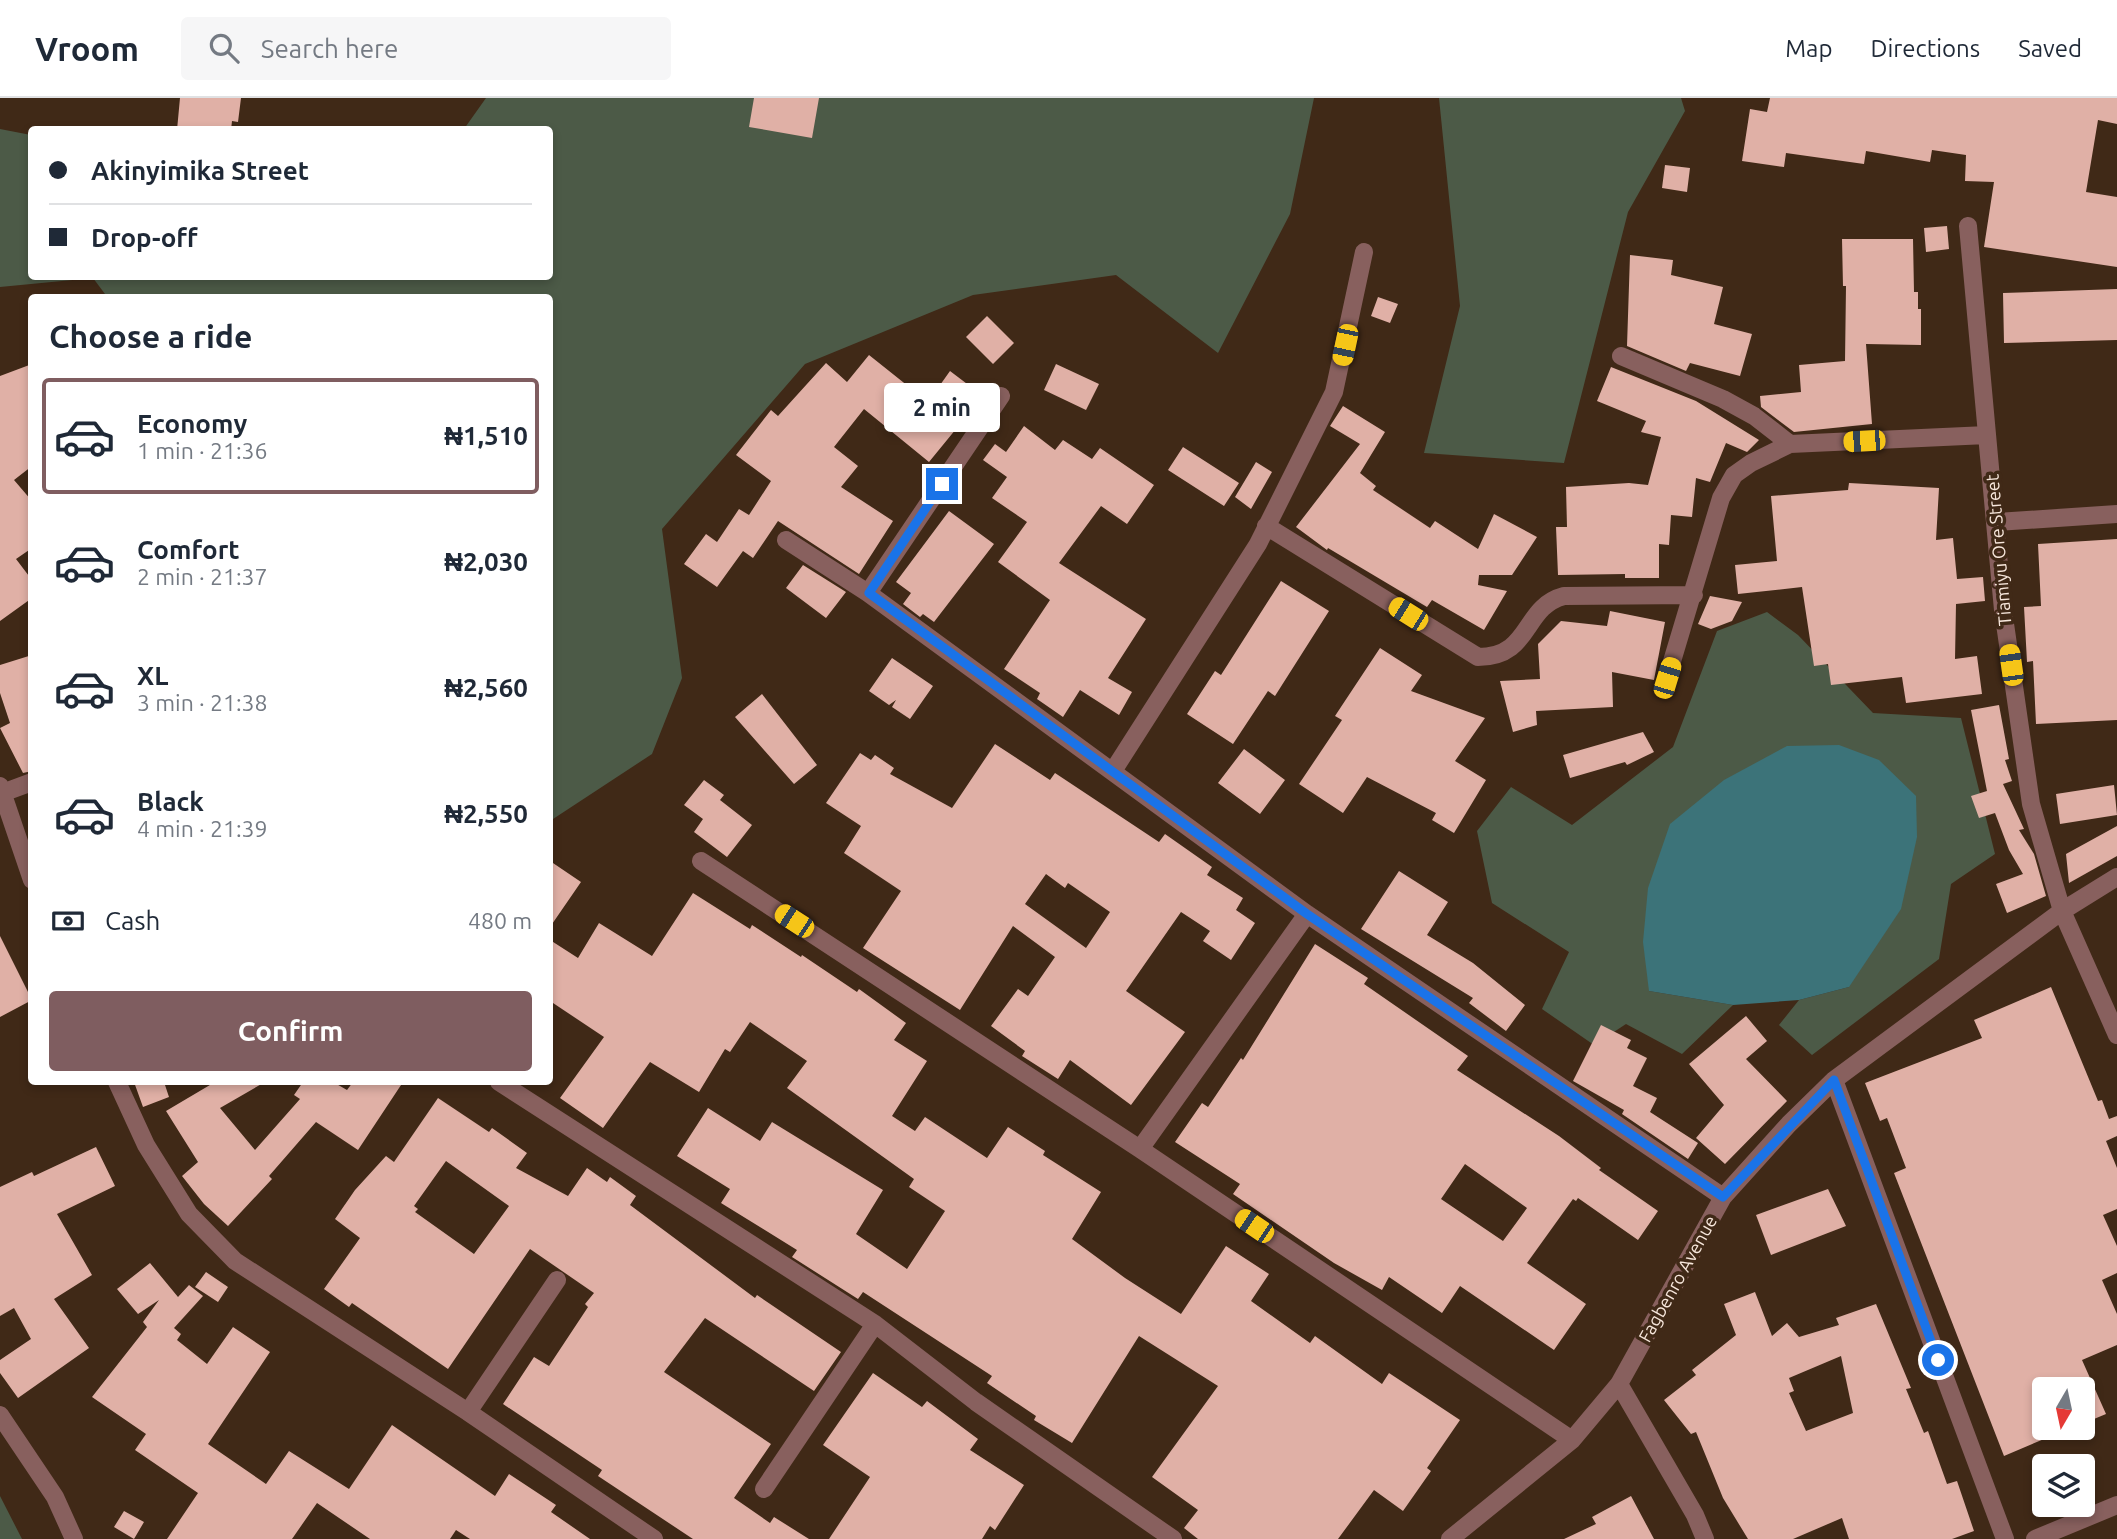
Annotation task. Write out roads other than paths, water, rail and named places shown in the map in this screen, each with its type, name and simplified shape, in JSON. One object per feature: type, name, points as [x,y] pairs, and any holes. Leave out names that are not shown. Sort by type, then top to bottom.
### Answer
[{"type":"street","name":"Tiamiyu Ore Street","points":[[1968,226],[2003,610],[2031,804],[2062,911],[2117,1035]]},
{"type":"street","points":[[1113,771],[1258,544],[1335,392],[1364,252]]},
{"type":"street","points":[[1621,356],[1723,398],[1755,416],[1790,444]]},
{"type":"street","points":[[869,593],[1001,396]]},
{"type":"street","points":[[1667,678],[1721,498],[1734,475],[1751,463],[1790,444],[1987,435]]},
{"type":"street","points":[[1997,522],[2117,514]]},
{"type":"street","points":[[1266,526],[1478,657],[1498,657],[1513,647],[1548,600],[1564,596],[1694,595]]},
{"type":"street","points":[[786,540],[869,593],[1307,914],[1723,1197]]},
{"type":"street","points":[[28,783],[1,790],[28,868]]},
{"type":"street","points":[[702,861],[1140,1149],[1572,1440]]},
{"type":"street","name":"Fagbenro Avenue","points":[[1450,1539],[1572,1440],[1619,1384],[1723,1197],[1834,1080],[2062,911],[2117,877]]},
{"type":"street","points":[[1140,1149],[1307,914]]},
{"type":"street","points":[[1834,1080],[2005,1539]]},
{"type":"street","points":[[118,1085],[146,1145],[189,1214],[235,1261],[468,1412],[654,1539]]},
{"type":"street","points":[[504,1085],[875,1324],[976,1402],[1173,1539]]},
{"type":"street","points":[[468,1412],[557,1280]]},
{"type":"street","points":[[764,1489],[875,1324]]},
{"type":"street","points":[[1619,1384],[1695,1514],[1705,1539]]},
{"type":"street","points":[[0,1415],[55,1497],[74,1539]]},
{"type":"street","points":[[2035,1539],[2117,1505]]},
{"type":"water","points":[[1839,745],[1879,760],[1916,796],[1917,837],[1901,909],[1849,987],[1799,1000],[1733,1005],[1649,991],[1643,942],[1648,888],[1670,824],[1724,780],[1787,746]]}]
